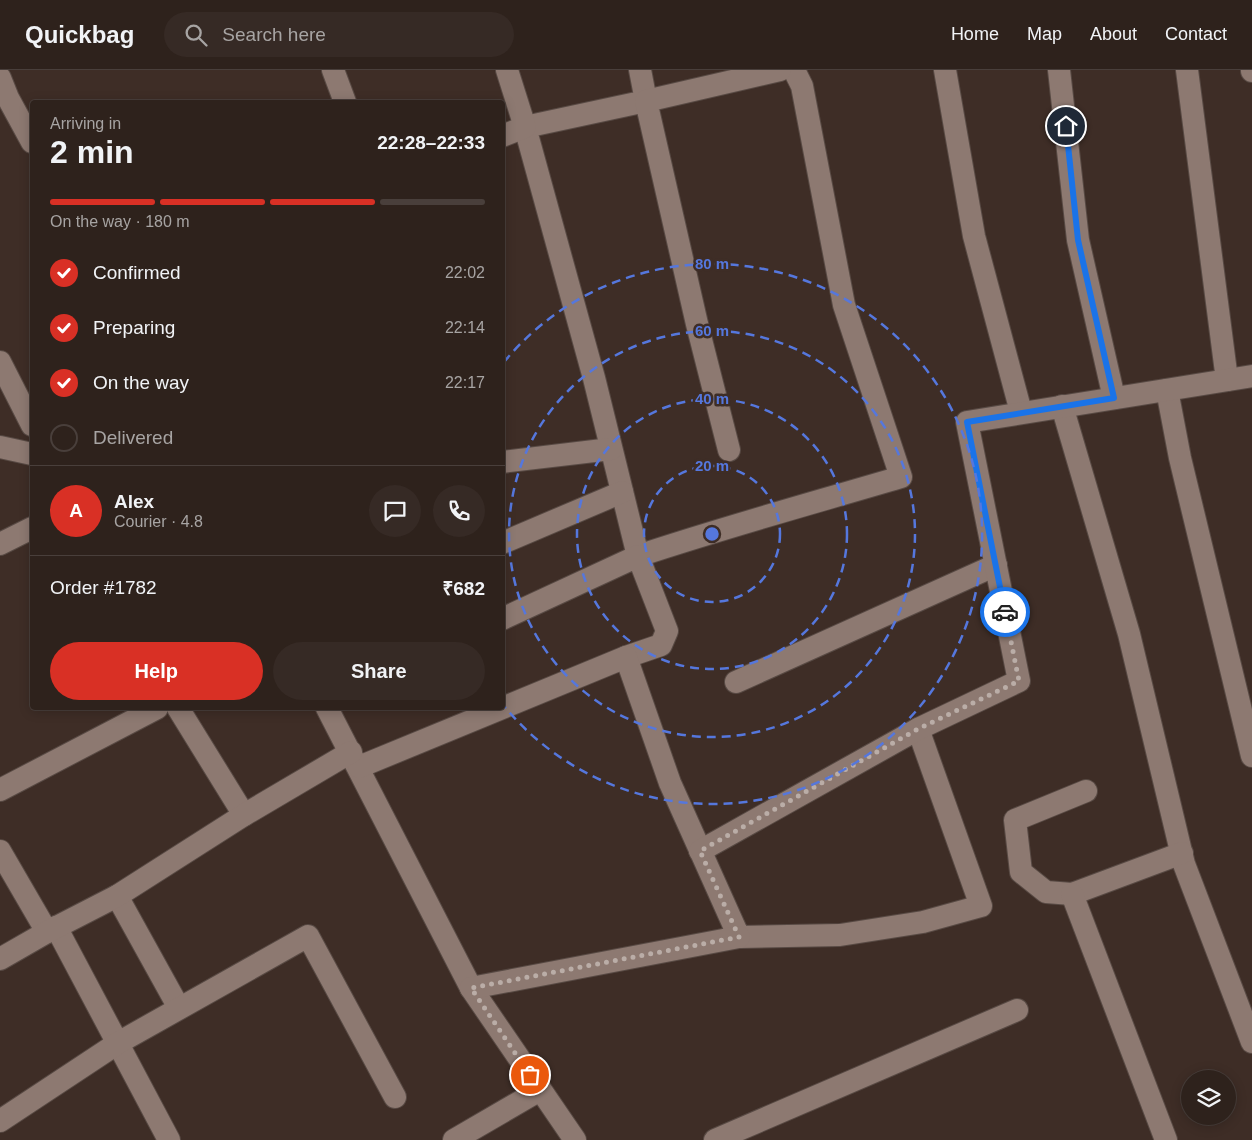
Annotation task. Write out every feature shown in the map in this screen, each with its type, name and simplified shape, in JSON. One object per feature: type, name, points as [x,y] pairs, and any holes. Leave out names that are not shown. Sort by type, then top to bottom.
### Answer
[{"type":"street","points":[[333,70],[343,100]]},
{"type":"street","points":[[505,703],[661,645],[667,631],[638,556],[610,449],[594,378],[525,127],[507,70]]},
{"type":"street","points":[[640,70],[729,450]]},
{"type":"street","points":[[505,135],[525,127],[780,70]]},
{"type":"street","points":[[505,618],[638,556],[747,520],[779,514],[901,477],[844,305],[802,86],[794,70]]},
{"type":"street","points":[[945,70],[974,236],[1021,412]]},
{"type":"street","points":[[1059,70],[1078,240],[1114,398]]},
{"type":"street","points":[[1187,70],[1227,380]]},
{"type":"street","points":[[0,78],[8,98],[30,138]]},
{"type":"street","points":[[0,362],[30,421]]},
{"type":"street","points":[[700,851],[918,729],[1019,681],[967,422],[1252,376]]},
{"type":"street","points":[[1167,390],[1180,458],[1252,756]]},
{"type":"street","points":[[1062,406],[1129,634],[1182,853],[1252,1042]]},
{"type":"street","points":[[0,447],[30,454]]},
{"type":"street","points":[[505,462],[610,449]]},
{"type":"street","points":[[505,542],[622,492]]},
{"type":"street","points":[[0,544],[30,529]]},
{"type":"street","points":[[736,682],[996,564]]},
{"type":"street","points":[[626,657],[670,783],[739,937]]},
{"type":"street","points":[[0,790],[153,710]]},
{"type":"street","points":[[179,710],[244,815]]},
{"type":"street","points":[[329,710],[471,988],[575,1140]]},
{"type":"street","points":[[0,959],[51,929],[116,896],[244,815],[355,760],[487,710]]},
{"type":"street","points":[[471,988],[739,937],[840,935],[924,922],[981,906],[918,729]]},
{"type":"street","points":[[1086,791],[1014,820],[1021,872],[1046,892],[1072,894],[1182,853]]},
{"type":"street","points":[[0,851],[51,929],[118,1043],[169,1140]]},
{"type":"street","points":[[1072,894],[1166,1140]]},
{"type":"street","points":[[116,896],[179,1008]]},
{"type":"street","points":[[0,1122],[118,1043],[308,936],[395,1096]]},
{"type":"street","points":[[715,1140],[1017,1010]]},
{"type":"street","points":[[454,1140],[540,1090]]},
{"type":"way so far","points":[[530,1075],[471,988],[739,937],[700,851],[918,729],[1019,681],[1005,612]]},
{"type":"route","points":[[1005,612],[967,422],[1114,398],[1078,240],[1066,126]]}]
